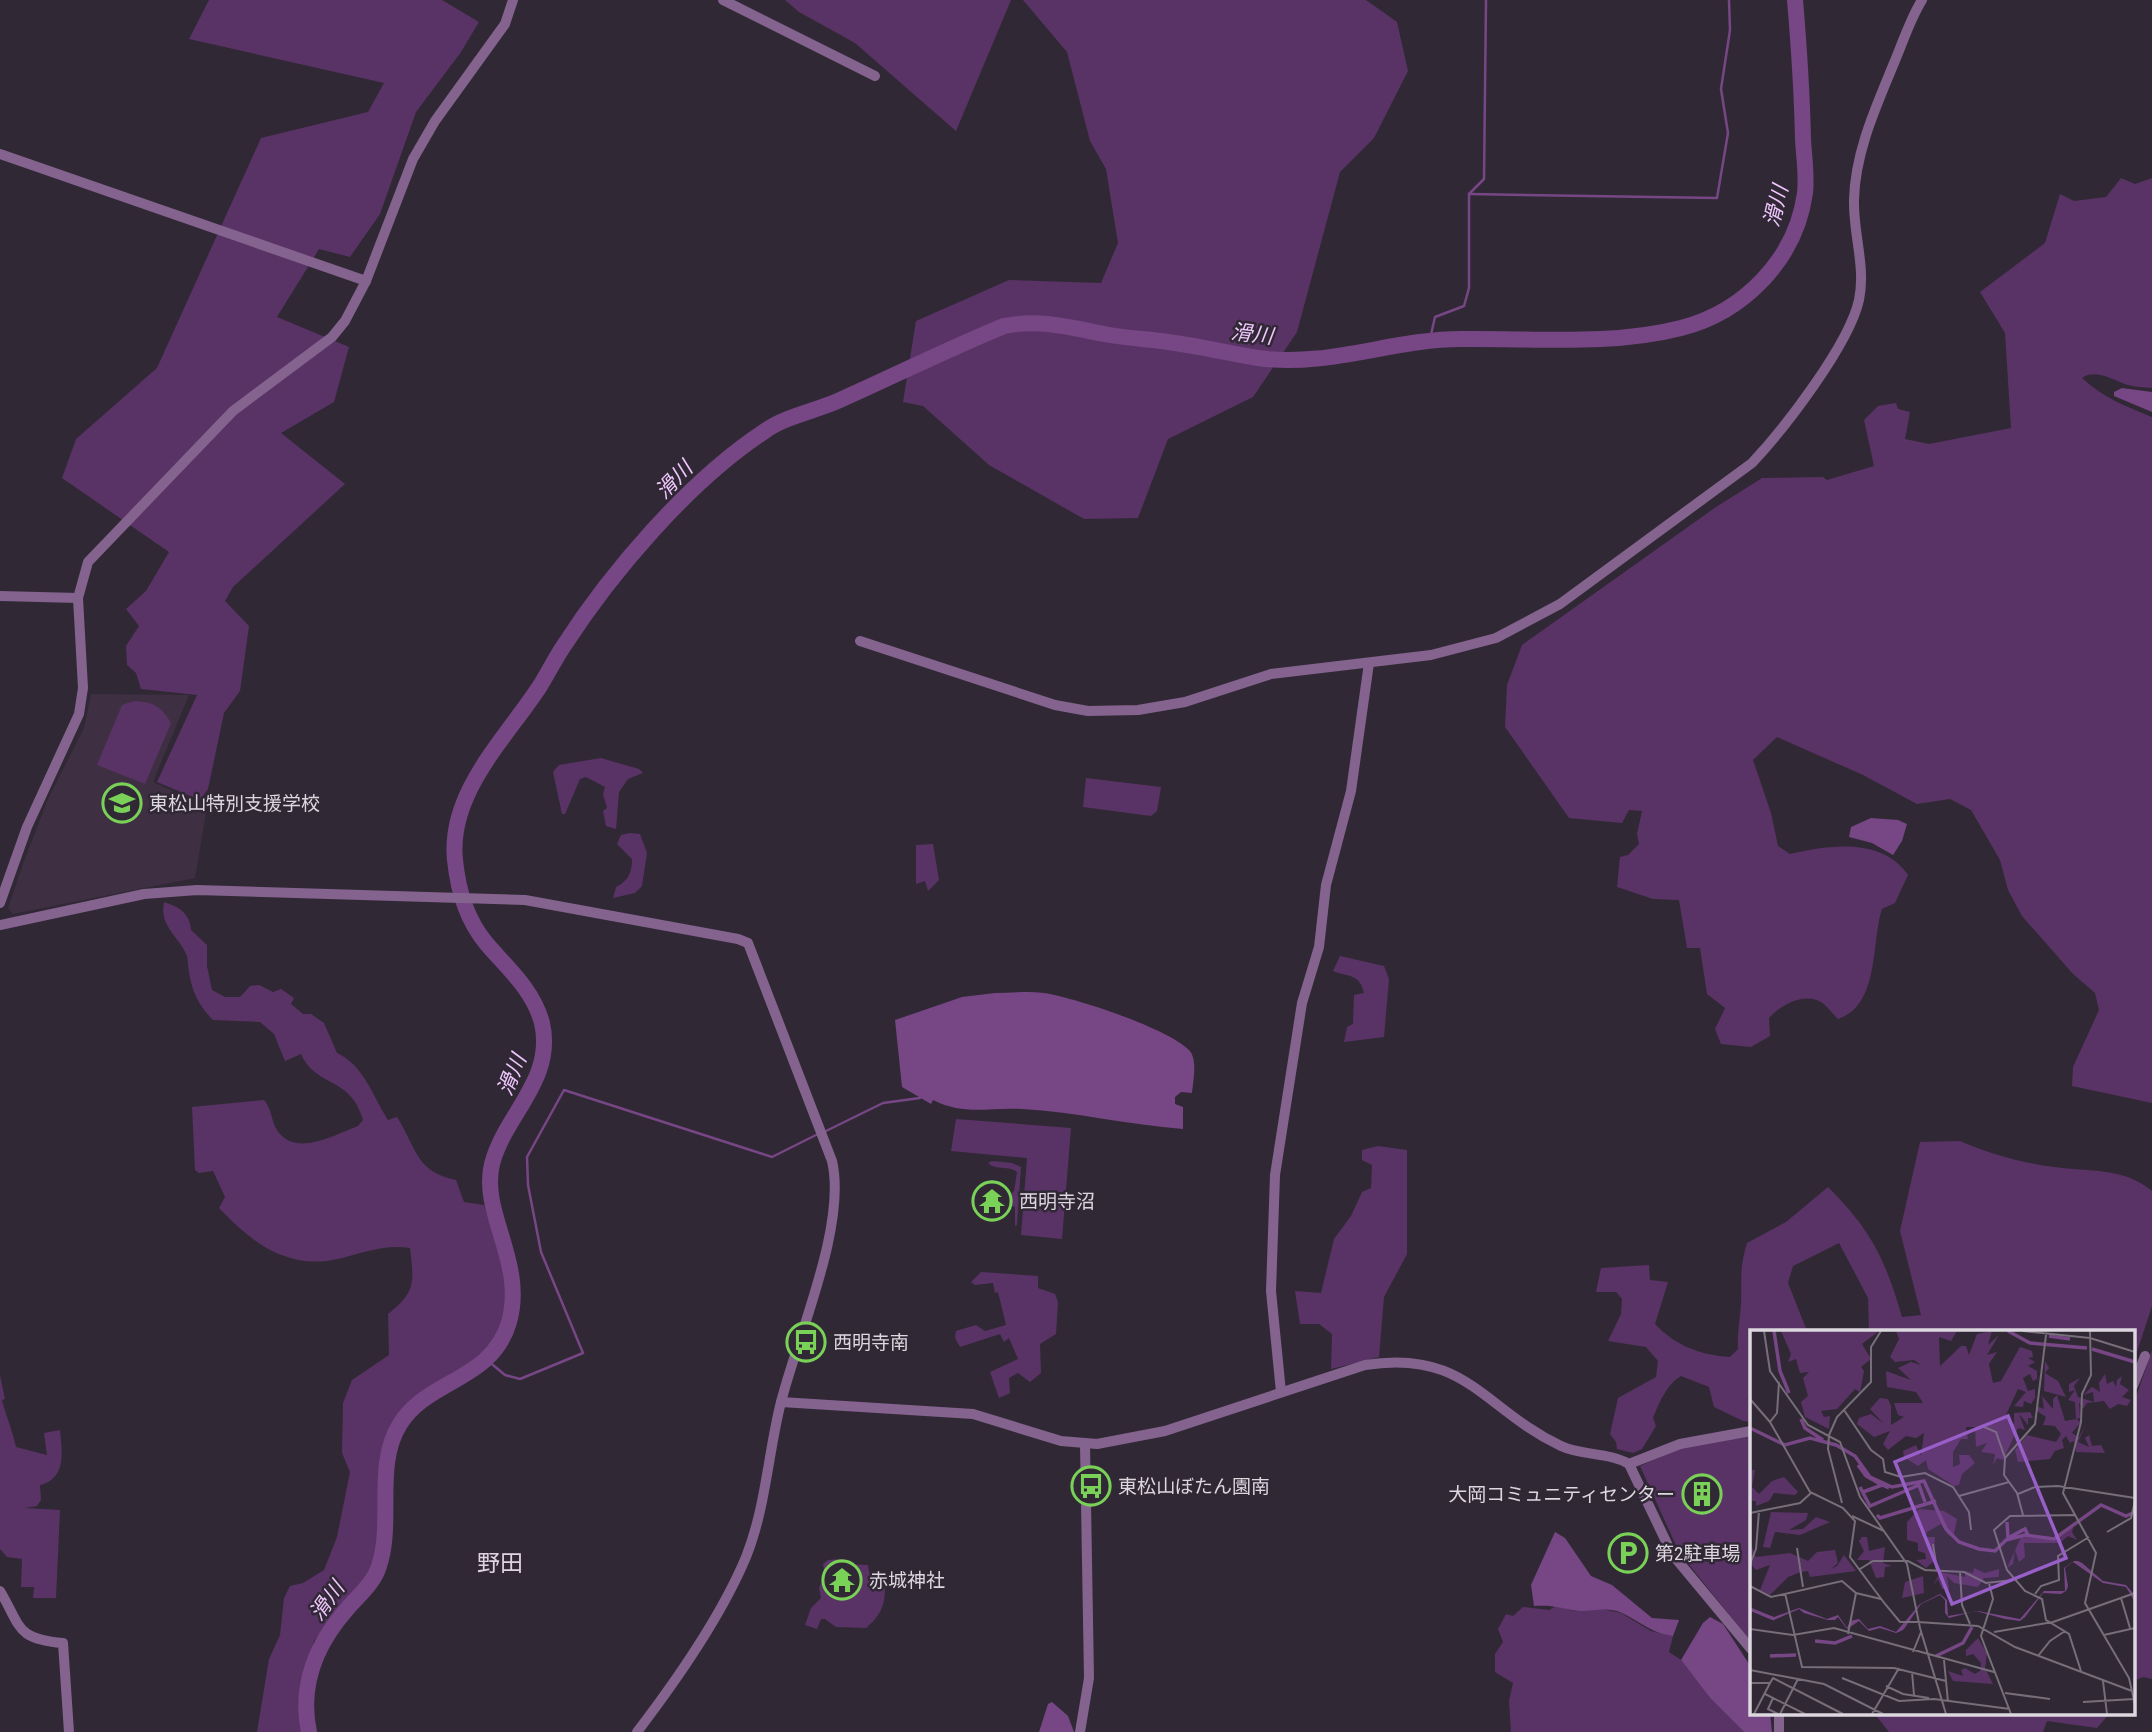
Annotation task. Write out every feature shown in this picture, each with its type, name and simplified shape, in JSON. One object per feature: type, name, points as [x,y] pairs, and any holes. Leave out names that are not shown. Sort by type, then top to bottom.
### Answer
[{"type":"street","points":[[0,903],[27,827],[79,714],[83,688],[78,598],[88,562],[106,540],[233,411],[332,337],[345,321],[366,281],[413,159],[435,121],[505,24],[513,0]]},
{"type":"street","points":[[723,0],[875,76]]},
{"type":"street","points":[[860,641],[1055,705],[1088,711],[1138,710],[1185,702],[1272,674],[1432,655],[1477,644],[1538,619],[1738,475],[1776,438],[1842,342],[1854,317],[1861,276],[1854,222],[1858,165],[1880,100],[1922,0]]},
{"type":"street","points":[[0,154],[366,281]]},
{"type":"street","points":[[0,596],[78,598]]},
{"type":"street","points":[[1281,1392],[1271,1292],[1275,1175],[1302,1003],[1319,947],[1326,885],[1351,791],[1369,663]]},
{"type":"street","points":[[0,925],[171,891],[442,896],[525,901],[738,939],[751,947],[820,1128],[836,1185],[834,1221],[781,1402],[764,1492],[747,1555],[720,1609],[636,1732]]},
{"type":"street","points":[[2134,1384],[2145,1356]]},
{"type":"street","points":[[781,1402],[973,1414],[1041,1436],[1085,1444],[1112,1442],[1165,1431],[1374,1364],[1399,1361],[1434,1366],[1455,1374],[1560,1446],[1629,1464],[1680,1444],[1750,1431]]},
{"type":"street","points":[[1080,1732],[1089,1678],[1085,1444]]},
{"type":"street","points":[[1629,1464],[1672,1553],[1750,1648]]},
{"type":"street","points":[[0,1591],[13,1621],[24,1632],[37,1639],[63,1643],[69,1732]]},
{"type":"street","points":[[1779,1714],[1779,1732]]},
{"type":"shaded area","points":[[209,0],[442,0],[479,22],[461,52],[416,112],[380,214],[350,257],[319,249],[277,317],[349,347],[334,402],[281,433],[345,484],[233,587],[225,601],[249,626],[240,691],[224,713],[208,789],[200,800],[157,782],[197,695],[141,689],[136,673],[127,665],[126,646],[139,626],[126,609],[146,591],[169,552],[62,478],[76,439],[157,368],[261,138],[368,112],[384,83],[189,39]]},
{"type":"shaded area","points":[[785,0],[1011,0],[956,131],[855,43],[799,12]]},
{"type":"shaded area","points":[[1023,0],[1366,0],[1397,22],[1408,71],[1374,138],[1340,172],[1297,332],[1253,397],[1168,439],[1138,518],[1084,519],[989,465],[923,406],[903,402],[916,321],[1009,280],[1101,283],[1118,243],[1106,169],[1090,141],[1067,52]]},
{"type":"shaded area","points":[[2121,178],[2135,184],[2152,178],[2152,388],[2128,385],[2093,374],[2082,378],[2107,396],[2152,417],[2152,1103],[2072,1086],[2073,1067],[2099,1010],[2095,993],[2073,974],[2022,916],[2008,890],[2000,860],[1971,810],[1950,799],[1917,804],[1863,775],[1777,737],[1753,760],[1771,813],[1778,846],[1790,854],[1821,848],[1870,849],[1884,854],[1908,875],[1895,903],[1882,909],[1872,972],[1861,1001],[1851,1012],[1838,1019],[1821,1002],[1800,999],[1786,1005],[1769,1018],[1770,1036],[1751,1047],[1721,1044],[1715,1029],[1725,1008],[1707,994],[1700,948],[1687,948],[1679,900],[1653,899],[1617,887],[1620,857],[1628,855],[1639,844],[1637,834],[1642,811],[1629,810],[1622,823],[1569,818],[1505,727],[1507,685],[1522,645],[1716,507],[1762,478],[1823,477],[1827,480],[1874,466],[1864,420],[1878,406],[1896,403],[1898,409],[1910,412],[1905,439],[1929,444],[2011,428],[2005,333],[1980,292],[2045,243],[2060,194],[2074,201],[2106,197]]},
{"type":"shaded area","points":[[2122,388],[2152,392],[2152,412],[2114,396],[2114,392]]},
{"type":"shaded area","name":"東松山特別支援学校","points":[[91,694],[189,695],[153,782],[207,807],[195,878],[13,914],[8,908],[23,864],[48,799],[84,728]]},
{"type":"shaded area","points":[[134,701],[156,706],[171,723],[145,784],[97,765],[122,705]]},
{"type":"shaded area","points":[[601,758],[639,769],[643,773],[628,779],[619,792],[616,829],[606,826],[603,811],[607,808],[603,794],[605,787],[586,777],[580,779],[565,814],[562,814],[553,772],[559,765]]},
{"type":"shaded area","points":[[1086,778],[1161,787],[1157,811],[1151,816],[1083,807]]},
{"type":"shaded area","points":[[1871,818],[1898,820],[1907,824],[1902,841],[1893,855],[1872,843],[1849,837],[1851,827]]},
{"type":"shaded area","points":[[640,834],[647,853],[642,886],[635,893],[613,898],[616,887],[624,882],[631,868],[632,859],[617,844],[621,835]]},
{"type":"shaded area","points":[[933,844],[939,880],[928,891],[925,881],[916,884],[916,845]]},
{"type":"shaded area","points":[[164,902],[183,912],[191,930],[207,945],[207,966],[212,990],[225,997],[240,997],[250,986],[259,985],[273,992],[281,989],[294,998],[291,1004],[303,1014],[311,1014],[324,1023],[337,1053],[361,1073],[388,1120],[397,1117],[425,1165],[456,1180],[464,1202],[484,1205],[503,1254],[506,1295],[503,1314],[486,1350],[472,1365],[433,1390],[404,1414],[383,1446],[379,1545],[372,1573],[314,1641],[301,1693],[302,1732],[257,1732],[269,1659],[280,1635],[284,1598],[290,1586],[303,1583],[324,1570],[337,1537],[350,1472],[342,1453],[343,1403],[352,1380],[389,1355],[388,1314],[404,1299],[411,1286],[410,1248],[384,1248],[323,1261],[288,1258],[258,1243],[219,1208],[225,1197],[213,1171],[199,1173],[195,1170],[192,1107],[264,1100],[277,1130],[285,1138],[304,1143],[338,1134],[358,1126],[363,1120],[358,1106],[350,1096],[315,1072],[301,1054],[285,1061],[274,1034],[260,1022],[213,1020],[208,1015],[194,992],[184,949],[164,918]]},
{"type":"shaded area","points":[[1340,956],[1384,966],[1389,979],[1384,1037],[1344,1042],[1347,1027],[1353,1024],[1354,995],[1364,993],[1357,979],[1333,971]]},
{"type":"shaded area","points":[[1038,992],[1059,996],[1120,1015],[1178,1041],[1192,1054],[1194,1065],[1192,1093],[1181,1092],[1175,1097],[1175,1104],[1183,1107],[1183,1129],[1042,1111],[956,1108],[933,1100],[931,1104],[902,1087],[895,1020],[962,997]]},
{"type":"shaded area","points":[[956,1119],[1071,1128],[1062,1239],[1021,1235],[1027,1158],[951,1151]]},
{"type":"shaded area","points":[[1960,1141],[1994,1154],[2030,1163],[2118,1174],[2141,1183],[2152,1191],[2152,1306],[2134,1361],[2134,1330],[1869,1330],[1868,1298],[1839,1243],[1793,1266],[1788,1283],[1807,1330],[1750,1330],[1750,1422],[1714,1407],[1709,1387],[1681,1376],[1661,1400],[1653,1418],[1656,1426],[1642,1449],[1633,1453],[1617,1449],[1610,1434],[1618,1398],[1656,1377],[1658,1361],[1646,1347],[1608,1341],[1621,1314],[1622,1299],[1616,1292],[1596,1292],[1601,1268],[1649,1265],[1650,1280],[1668,1282],[1655,1324],[1671,1338],[1689,1348],[1730,1357],[1738,1349],[1742,1267],[1747,1243],[1786,1222],[1828,1187],[1856,1218],[1875,1247],[1902,1317],[1921,1315],[1900,1231],[1920,1142]]},
{"type":"shaded area","points":[[1378,1146],[1407,1150],[1407,1254],[1384,1297],[1379,1357],[1331,1369],[1332,1334],[1319,1324],[1300,1324],[1295,1291],[1321,1293],[1334,1239],[1351,1216],[1362,1192],[1371,1188],[1372,1165],[1362,1160],[1362,1150]]},
{"type":"shaded area","points":[[992,1161],[1021,1167],[1015,1226],[1015,1207],[1009,1205],[1007,1198],[1014,1191],[1017,1172],[988,1163]]},
{"type":"shaded area","points":[[981,1272],[1038,1276],[1038,1288],[1055,1294],[1058,1302],[1056,1334],[1040,1344],[1041,1373],[1030,1382],[1018,1373],[1009,1378],[1010,1393],[999,1398],[990,1372],[1018,1359],[1009,1338],[1004,1342],[1000,1334],[960,1347],[955,1338],[956,1331],[976,1325],[985,1331],[1006,1325],[998,1292],[995,1293],[993,1283],[975,1285],[971,1282]]},
{"type":"shaded area","points":[[2152,1350],[2152,1679],[2143,1677],[2134,1681],[2134,1403]]},
{"type":"shaded area","points":[[0,1375],[5,1399],[2,1400],[16,1447],[47,1455],[44,1433],[60,1430],[62,1455],[59,1470],[49,1482],[40,1485],[41,1500],[37,1506],[25,1508],[60,1510],[56,1598],[33,1598],[34,1587],[21,1587],[22,1559],[7,1557],[0,1549]]},
{"type":"shaded area","points":[[1750,1436],[1750,1641],[1679,1552],[1640,1466],[1685,1446]]},
{"type":"shaded area","points":[[1555,1532],[1565,1538],[1591,1576],[1612,1585],[1652,1618],[1679,1620],[1673,1636],[1652,1630],[1615,1611],[1578,1611],[1534,1606],[1531,1585]]},
{"type":"shaded area","points":[[840,1559],[845,1564],[868,1565],[869,1572],[884,1581],[885,1595],[880,1613],[866,1628],[836,1627],[825,1619],[821,1619],[817,1629],[805,1625],[811,1608],[821,1598],[819,1588],[825,1574],[823,1564],[828,1560]]},
{"type":"shaded area","points":[[1558,1605],[1574,1611],[1597,1608],[1621,1613],[1651,1631],[1673,1636],[1669,1652],[1681,1660],[1710,1698],[1744,1732],[1511,1732],[1509,1701],[1513,1683],[1495,1672],[1495,1654],[1503,1642],[1498,1629],[1506,1614],[1513,1616],[1523,1607],[1549,1610]]},
{"type":"shaded area","points":[[1710,1617],[1723,1624],[1750,1665],[1750,1714],[1770,1714],[1772,1732],[1744,1732],[1710,1698],[1681,1660],[1703,1623]]},
{"type":"shaded area","points":[[1052,1702],[1068,1716],[1074,1732],[1039,1732],[1048,1704]]},
{"type":"shaded area","points":[[1875,1714],[2109,1714],[2097,1728],[2047,1721],[2043,1732],[1889,1732]]},
{"type":"waterway","points":[[1430,339],[1435,317],[1464,306],[1469,288],[1469,194],[1484,179],[1486,0]]},
{"type":"waterway","points":[[1469,194],[1717,198],[1728,133],[1721,89],[1730,30],[1729,0]]},
{"type":"waterway","name":"滑川","points":[[309,1732],[306,1698],[319,1650],[336,1622],[370,1583],[379,1566],[385,1531],[386,1475],[392,1440],[412,1409],[489,1356],[501,1341],[509,1322],[513,1300],[512,1279],[492,1201],[490,1182],[498,1146],[527,1096],[542,1062],[542,1023],[526,989],[479,934],[464,904],[455,860],[455,835],[461,812],[482,767],[540,686],[583,618],[628,558],[708,475],[773,426],[840,400],[1004,326],[1030,323],[1054,325],[1284,360],[1335,356],[1436,340],[1572,340],[1627,337],[1654,334],[1704,320],[1746,296],[1763,279],[1791,240],[1800,217],[1806,180],[1795,0]]},
{"type":"waterway","points":[[487,1360],[505,1375],[520,1379],[583,1353],[541,1252],[528,1185],[527,1157],[564,1090],[772,1157],[818,1134]]},
{"type":"waterway","points":[[824,1132],[883,1103],[920,1098]]},
{"type":"place","name":"東松山特別支援学校","points":[[122,803]]},
{"type":"place","name":"西明寺沼","points":[[992,1201]]},
{"type":"place","name":"西明寺南","points":[[806,1342]]},
{"type":"place","name":"東松山ぼたん園南","points":[[1091,1486]]},
{"type":"place","name":"大岡コミュニティセンター","points":[[1702,1494]]},
{"type":"place","name":"第2駐車場","points":[[1628,1553]]},
{"type":"place","name":"赤城神社","points":[[842,1580]]},
{"type":"district","name":"野田","points":[[500,1563]]}]
